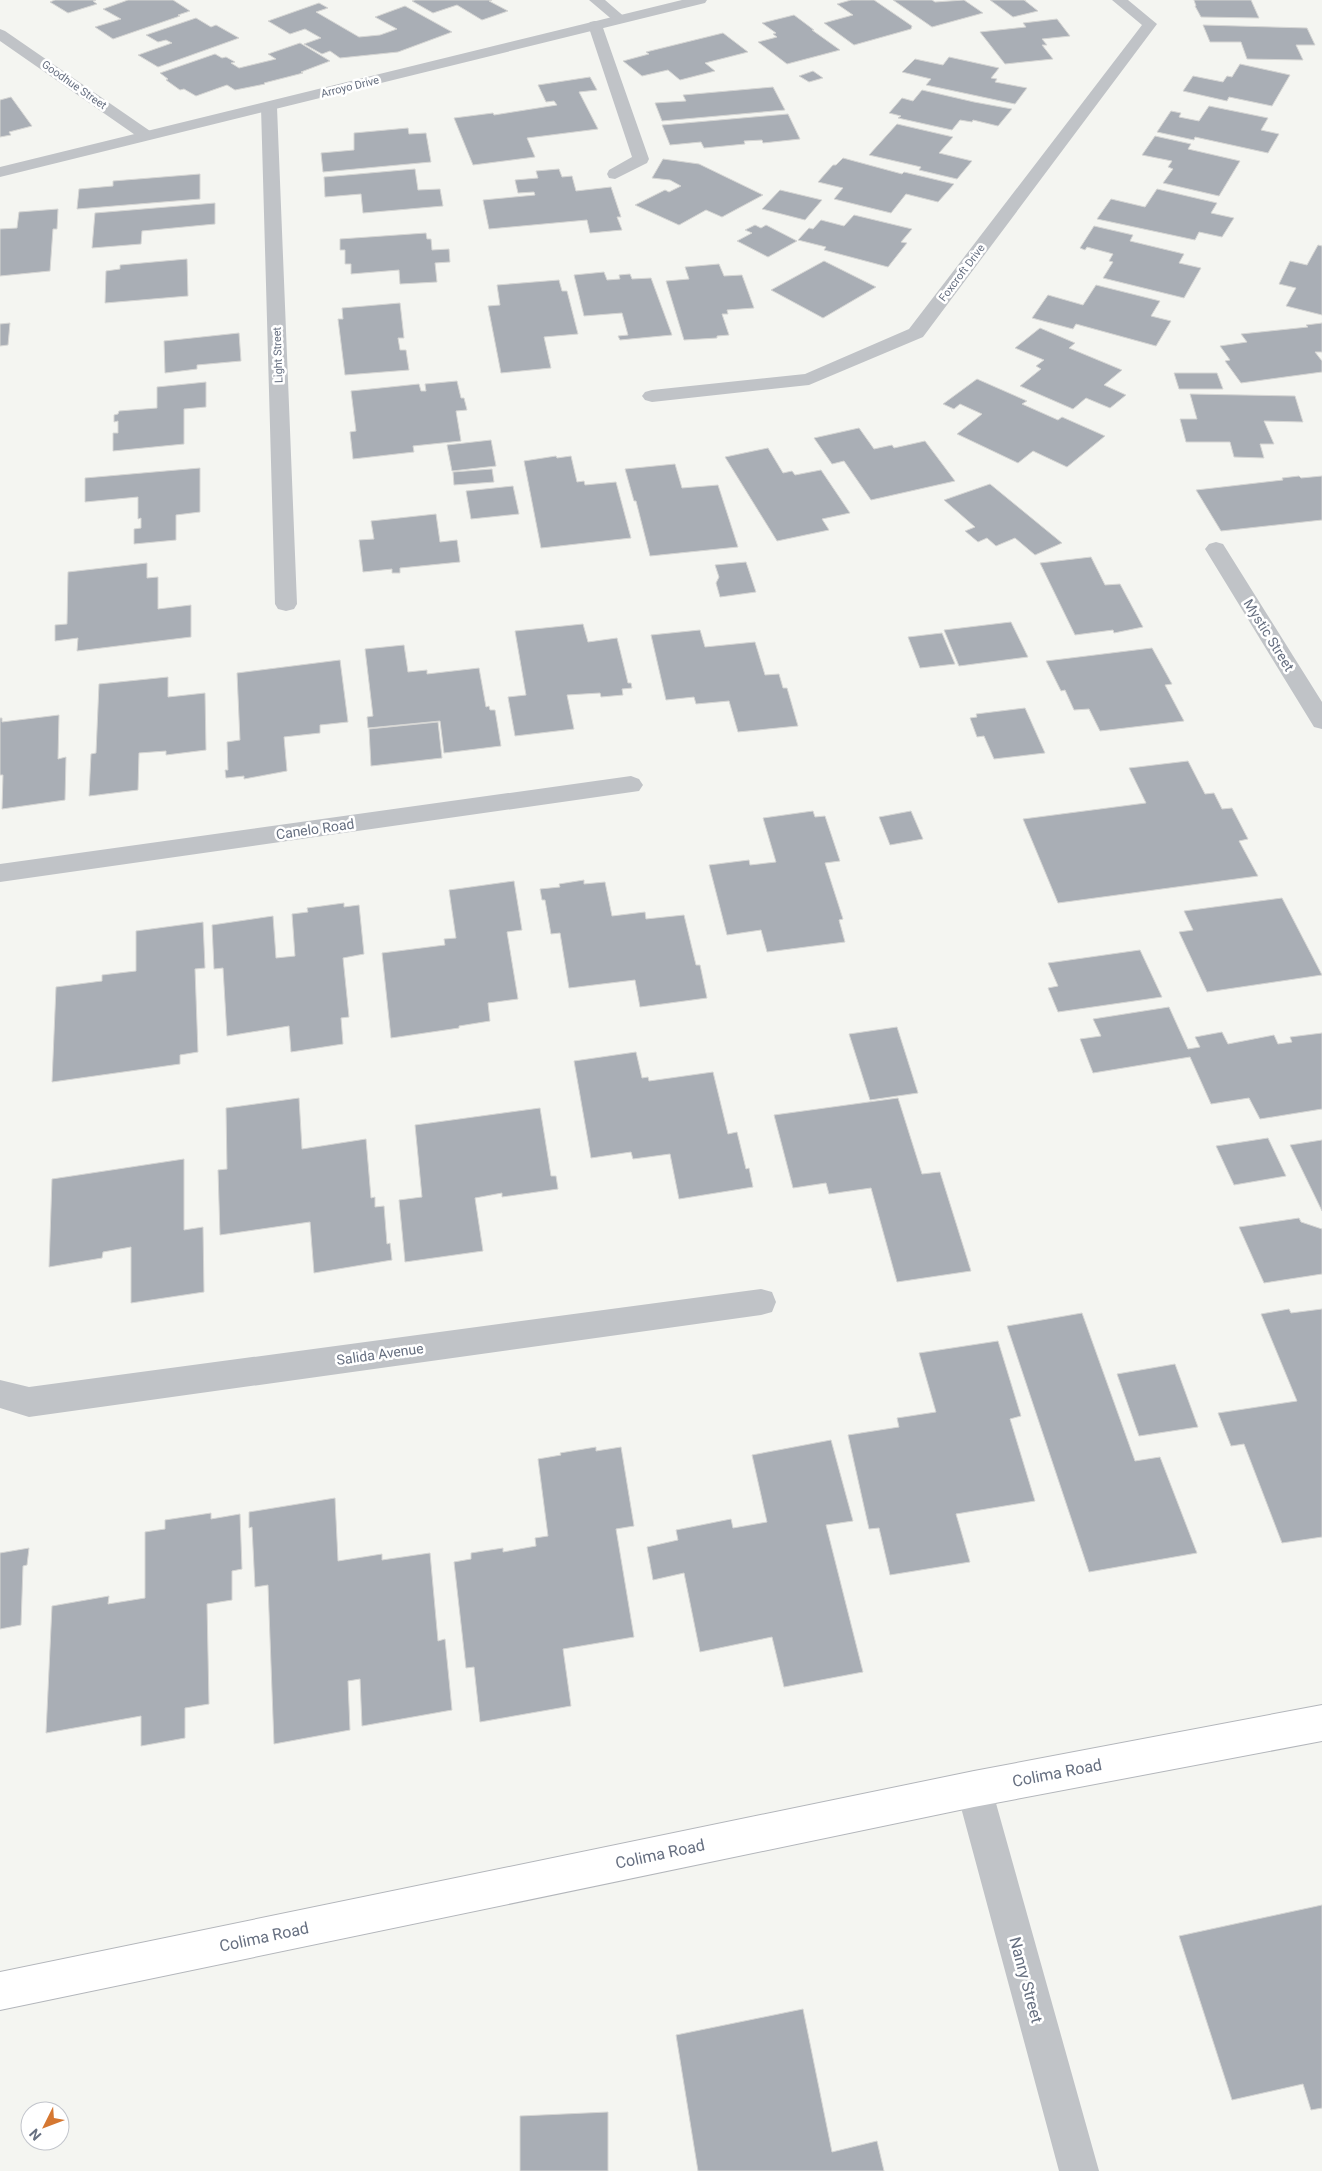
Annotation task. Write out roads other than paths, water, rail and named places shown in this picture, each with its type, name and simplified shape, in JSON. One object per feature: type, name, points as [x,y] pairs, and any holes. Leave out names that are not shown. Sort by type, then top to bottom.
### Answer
[{"type":"main road","name":"Colima Road","points":[[0,1991],[974,1789],[1322,1723]]},
{"type":"street","points":[[596,0],[620,19]]},
{"type":"street","name":"Arroyo Drive","points":[[0,172],[700,0]]},
{"type":"street","name":"Foxcroft Drive","points":[[652,396],[809,379],[916,333],[1150,24],[1119,0]]},
{"type":"street","points":[[595,25],[641,159],[615,174]]},
{"type":"street","name":"Goodhue Street","points":[[0,34],[147,136]]},
{"type":"street","name":"Light Street","points":[[269,107],[286,604]]},
{"type":"street","name":"Mystic Street","points":[[1216,549],[1322,721]]},
{"type":"street","name":"Canelo Road","points":[[0,873],[630,785]]},
{"type":"street","name":"Salida Avenue","points":[[0,1394],[29,1402],[761,1302]]},
{"type":"street","name":"Nanry Street","points":[[974,1789],[1079,2171]]}]
